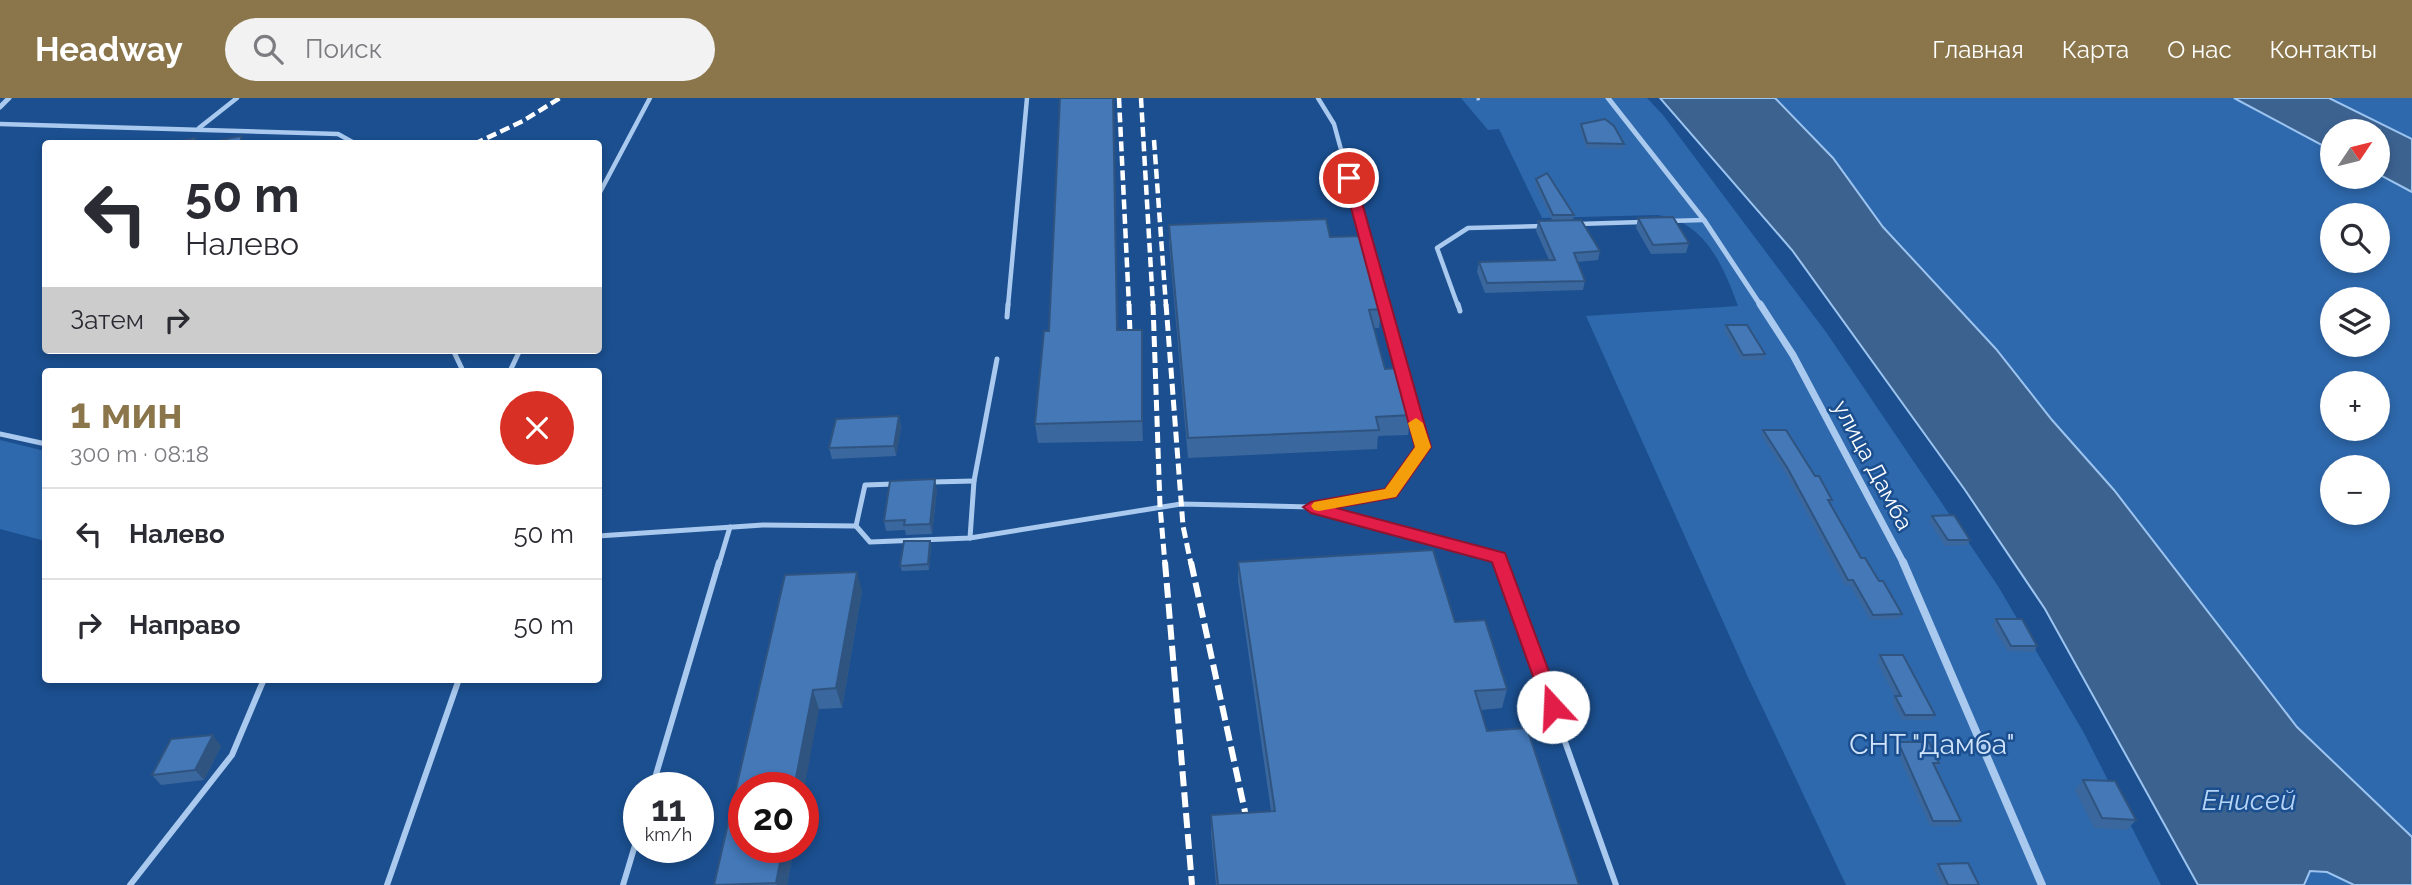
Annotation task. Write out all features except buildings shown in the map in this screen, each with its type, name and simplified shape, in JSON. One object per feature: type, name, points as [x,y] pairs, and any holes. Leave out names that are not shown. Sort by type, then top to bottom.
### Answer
[{"type":"street","points":[[0,107],[9,98]]},
{"type":"street","name":"улица Дамба","points":[[1608,98],[1704,220],[1793,355],[1898,551],[2042,885]]},
{"type":"lane","points":[[199,128],[237,98]]},
{"type":"lane","points":[[602,188],[650,98]]},
{"type":"lane","points":[[1007,317],[1027,98]]},
{"type":"lane","points":[[602,536],[730,527],[856,526],[870,542],[970,538],[1171,505],[1311,507],[1390,493],[1423,447],[1334,124],[1318,98]]},
{"type":"lane","points":[[0,124],[338,134],[348,140]]},
{"type":"lane","points":[[1666,221],[1704,220]]},
{"type":"lane","points":[[1573,225],[1653,222]]},
{"type":"lane","points":[[1460,310],[1437,248],[1468,228],[1547,226]]},
{"type":"lane","points":[[970,538],[974,481],[997,359]]},
{"type":"lane","points":[[0,434],[42,443]]},
{"type":"lane","points":[[919,483],[974,481]]},
{"type":"lane","points":[[856,526],[864,485],[906,483]]},
{"type":"lane","points":[[1311,507],[1499,557],[1616,885]]},
{"type":"lane","points":[[657,772],[730,527]]},
{"type":"lane","points":[[130,885],[232,755],[262,683]]},
{"type":"lane","points":[[387,885],[458,683]]},
{"type":"lane","points":[[623,885],[630,863]]},
{"type":"path","points":[[1478,98],[1479,103]]},
{"type":"green space","name":"СНТ \"Дамба\"","points":[[1461,98],[1647,98],[1663,115],[1826,332],[1998,586],[2084,733],[2161,885],[1846,885],[1747,675],[1586,316],[1738,306],[1726,275],[1700,236],[1674,219],[1658,215],[1542,218],[1499,129],[1488,130]]},
{"type":"green space","points":[[1775,98],[2234,98],[2320,144],[2320,189],[2390,189],[2390,180],[2412,192],[2412,837],[2297,727],[2114,490],[1996,349],[1883,226],[1833,158]]},
{"type":"green space","points":[[2329,98],[2412,98],[2412,139],[2390,128],[2390,119],[2372,119]]},
{"type":"green space","points":[[0,440],[42,450],[42,540],[0,529]]},
{"type":"green space","points":[[2309,871],[2327,872],[2354,885],[2304,885]]},
{"type":"water","name":"Енисей","points":[[1660,98],[1775,98],[1833,158],[1883,227],[1996,349],[2052,420],[2114,490],[2297,727],[2412,837],[2412,885],[2354,885],[2327,872],[2310,871],[2304,885],[2198,885],[2045,609],[1965,490],[1792,250]]},
{"type":"water","points":[[2234,98],[2329,98],[2372,119],[2320,119],[2320,144]]},
{"type":"water","points":[[2390,128],[2412,139],[2412,192],[2390,180]]},
{"type":"railway","points":[[483,140],[523,121],[560,98]]},
{"type":"railway","points":[[1119,98],[1129,306]]},
{"type":"railway","points":[[1141,98],[1153,306]]},
{"type":"railway","points":[[1154,140],[1166,306]]},
{"type":"railway","points":[[1129,304],[1130,334]]},
{"type":"railway","points":[[1153,304],[1160,506],[1165,564]]},
{"type":"railway","points":[[1166,304],[1183,526],[1191,564]]},
{"type":"railway","points":[[1165,562],[1192,885]]},
{"type":"railway","points":[[1191,562],[1247,821]]},
{"type":"slow traffic","points":[[1319,506],[1390,493],[1423,447],[1416,423]]},
{"type":"route","points":[[1349,178],[1423,447],[1390,493],[1311,507],[1499,557],[1553,707]]}]
